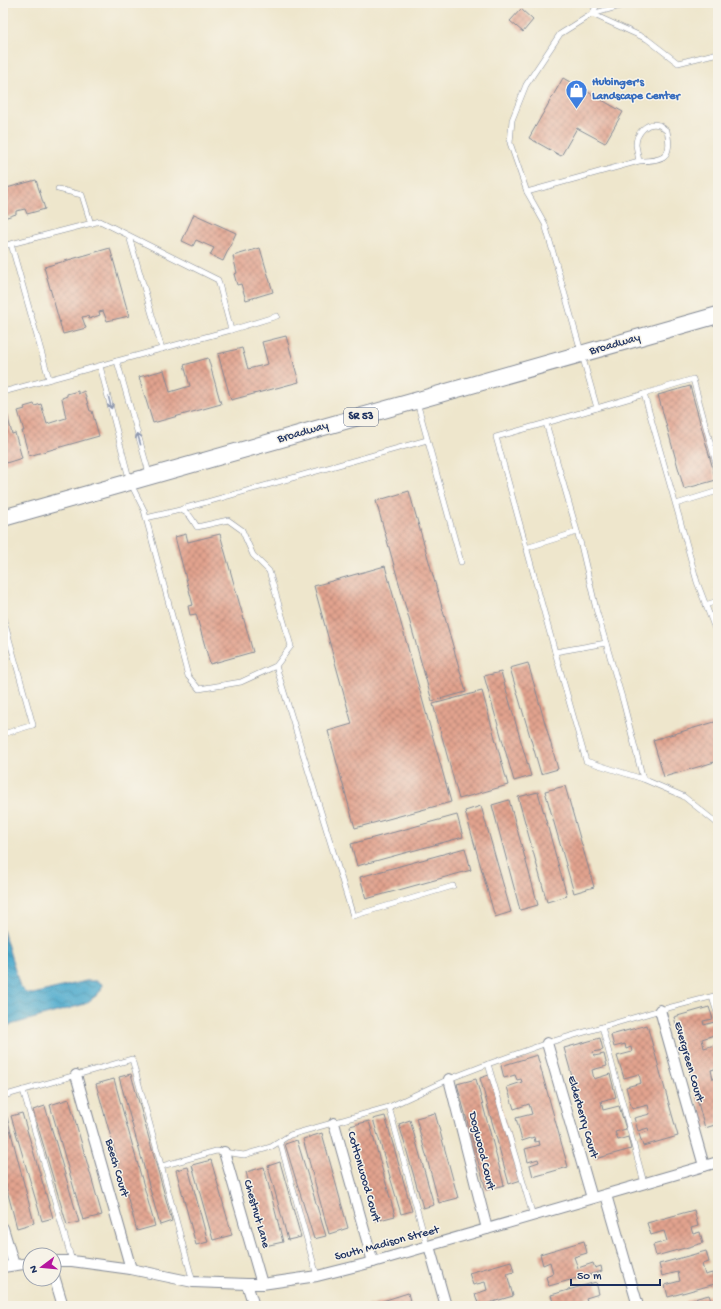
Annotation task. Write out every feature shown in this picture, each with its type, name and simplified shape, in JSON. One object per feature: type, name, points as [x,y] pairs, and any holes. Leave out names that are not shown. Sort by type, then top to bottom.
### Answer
[{"type":"main road","name":"Broadway","points":[[3,518],[718,315]]},
{"type":"street","name":"Evergreen Court","points":[[660,1010],[704,1166]]},
{"type":"street","name":"Elderberry Court","points":[[547,1043],[592,1198]]},
{"type":"street","name":"Beech Court","points":[[76,1075],[131,1269]]},
{"type":"street","name":"Dogwood Court","points":[[449,1079],[487,1229]]},
{"type":"street","name":"Cottonwood Court","points":[[334,1123],[373,1262]]},
{"type":"street","name":"Chestnut Lane","points":[[224,1152],[262,1284]]},
{"type":"street","name":"South Madison Street","points":[[62,1261],[131,1269],[193,1282],[262,1284],[317,1276],[373,1262],[718,1162]]},
{"type":"street","points":[[606,1195],[638,1306]]},
{"type":"street","points":[[3,1228],[14,1265]]},
{"type":"street","points":[[428,1246],[446,1306]]},
{"type":"street","points":[[3,1267],[22,1264]]},
{"type":"street","points":[[247,1284],[254,1306]]},
{"type":"street","points":[[57,1287],[62,1306]]},
{"type":"lane","points":[[592,14],[598,3]]},
{"type":"lane","points":[[597,408],[545,224],[527,192],[510,143],[512,120],[526,85],[560,34],[592,14],[631,3]]},
{"type":"lane","points":[[592,14],[647,39],[678,63],[718,53]]},
{"type":"lane","points":[[527,192],[639,161],[653,161],[664,156],[669,150],[669,142],[666,131],[659,125],[650,125],[643,128],[639,135],[636,145],[639,161]]},
{"type":"lane","points":[[58,189],[82,195],[91,224]]},
{"type":"lane","points":[[3,246],[100,221],[218,280],[231,330]]},
{"type":"lane","points":[[129,236],[162,349]]},
{"type":"lane","points":[[11,244],[49,379]]},
{"type":"lane","points":[[3,392],[277,316]]},
{"type":"lane","points":[[118,361],[150,476]]},
{"type":"lane","points":[[100,366],[130,482],[144,510],[188,676],[199,689],[241,682],[276,666],[291,646],[269,571],[253,555],[242,530],[228,520],[197,527],[188,513],[180,510]]},
{"type":"lane","points":[[718,471],[693,379],[496,437],[586,761],[643,779],[683,796],[718,824]]},
{"type":"lane","points":[[644,394],[676,504],[696,582],[718,637]]},
{"type":"lane","points":[[416,401],[461,562]]},
{"type":"lane","points":[[546,423],[577,532],[643,779]]},
{"type":"lane","points":[[146,518],[180,510],[427,440]]},
{"type":"lane","points":[[676,504],[718,491]]},
{"type":"lane","points":[[526,548],[577,532]]},
{"type":"lane","points":[[705,605],[718,601]]},
{"type":"lane","points":[[3,617],[33,726],[3,734]]},
{"type":"lane","points":[[555,652],[606,643]]},
{"type":"lane","points":[[276,666],[353,916],[453,886]]},
{"type":"lane","points":[[162,1166],[216,1151],[244,1155],[271,1147],[290,1135],[389,1107],[449,1079],[547,1043],[660,1010],[715,996],[718,1016]]},
{"type":"lane","points":[[602,1027],[644,1184]]},
{"type":"lane","points":[[3,1096],[132,1059],[193,1282]]},
{"type":"lane","points":[[488,1064],[533,1216]]},
{"type":"lane","points":[[23,1090],[72,1261]]},
{"type":"lane","points":[[389,1107],[428,1246]]},
{"type":"lane","points":[[280,1142],[317,1276]]},
{"type":"water","points":[[3,930],[20,987],[26,993],[33,994],[86,981],[97,981],[102,984],[101,990],[85,1004],[3,1027]]},
{"type":"building","points":[[521,9],[533,20],[523,32],[510,21]]},
{"type":"building","points":[[563,78],[623,112],[605,143],[577,128],[561,156],[529,138]]},
{"type":"building","points":[[36,180],[45,209],[27,214],[25,209],[16,211],[16,214],[7,217],[3,215],[3,189]]},
{"type":"building","points":[[194,214],[236,233],[223,261],[210,255],[214,248],[196,240],[193,246],[182,241]]},
{"type":"building","points":[[110,248],[129,316],[107,321],[103,311],[99,312],[100,315],[89,319],[88,316],[82,317],[86,328],[63,334],[44,267]]},
{"type":"building","points":[[260,248],[273,292],[246,300],[241,284],[237,285],[234,274],[237,273],[233,256]]},
{"type":"building","points":[[286,336],[299,382],[231,400],[218,354],[242,348],[248,369],[268,364],[262,342]]},
{"type":"building","points":[[208,358],[221,404],[153,423],[139,377],[164,370],[170,392],[190,386],[184,365]]},
{"type":"building","points":[[690,386],[716,480],[684,489],[658,395]]},
{"type":"building","points":[[78,391],[78,394],[84,391],[90,411],[92,411],[99,436],[29,456],[18,411],[25,409],[24,407],[34,404],[35,406],[41,404],[47,424],[66,418],[62,398],[67,396],[67,394]]},
{"type":"building","points":[[7,414],[12,434],[15,433],[22,458],[3,464],[3,416]]},
{"type":"building","points":[[409,491],[466,692],[432,701],[376,501]]},
{"type":"building","points":[[186,534],[188,542],[220,534],[253,652],[210,664],[196,614],[190,615],[188,606],[193,605],[175,537]]},
{"type":"building","points":[[385,566],[451,802],[355,828],[328,731],[352,724],[314,586]]},
{"type":"building","points":[[528,663],[558,769],[541,774],[510,668]]},
{"type":"building","points":[[501,672],[531,776],[514,781],[484,676]]},
{"type":"building","points":[[482,691],[508,785],[459,799],[433,704]]},
{"type":"building","points":[[718,721],[718,761],[664,777],[653,740]]},
{"type":"building","points":[[565,786],[594,887],[574,893],[545,791]]},
{"type":"building","points":[[538,792],[567,896],[547,902],[518,797]]},
{"type":"building","points":[[509,800],[538,905],[520,910],[492,805]]},
{"type":"building","points":[[481,806],[511,912],[495,917],[465,811]]},
{"type":"building","points":[[457,815],[463,837],[357,866],[351,844]]},
{"type":"building","points":[[465,848],[471,870],[366,899],[360,877]]},
{"type":"building","points":[[709,1007],[713,1019],[703,1021],[704,1025],[714,1022],[717,1034],[702,1039],[704,1048],[718,1044],[718,1068],[711,1070],[713,1079],[718,1078],[718,1124],[705,1128],[674,1017]]},
{"type":"building","points":[[647,1025],[678,1136],[643,1146],[639,1134],[649,1131],[648,1128],[638,1131],[634,1118],[650,1114],[648,1105],[632,1109],[626,1087],[641,1083],[639,1074],[624,1078],[617,1056],[632,1052],[631,1047],[626,1049],[625,1044],[614,1047],[611,1035]]},
{"type":"building","points":[[600,1038],[603,1050],[593,1052],[594,1056],[604,1054],[607,1066],[592,1070],[594,1079],[610,1074],[616,1097],[601,1101],[603,1110],[619,1106],[626,1129],[615,1132],[618,1140],[628,1137],[631,1149],[595,1159],[564,1048]]},
{"type":"building","points":[[537,1055],[568,1167],[533,1177],[530,1165],[539,1162],[538,1159],[528,1162],[525,1149],[540,1145],[539,1141],[535,1142],[534,1137],[522,1141],[516,1118],[532,1114],[529,1104],[514,1109],[507,1087],[522,1082],[521,1079],[517,1080],[515,1075],[504,1078],[501,1066]]},
{"type":"building","points":[[131,1074],[172,1221],[160,1225],[119,1077]]},
{"type":"building","points":[[492,1074],[521,1180],[509,1184],[480,1078]]},
{"type":"building","points":[[114,1079],[155,1226],[137,1231],[96,1084]]},
{"type":"building","points":[[476,1079],[504,1185],[486,1190],[457,1084]]},
{"type":"building","points":[[69,1099],[102,1215],[83,1220],[50,1105]]},
{"type":"building","points":[[45,1106],[79,1222],[67,1225],[33,1110]]},
{"type":"building","points":[[22,1113],[53,1218],[42,1221],[11,1116]]},
{"type":"building","points":[[435,1113],[458,1198],[439,1203],[416,1118]]},
{"type":"building","points":[[385,1116],[412,1211],[401,1214],[373,1119]]},
{"type":"building","points":[[7,1117],[34,1223],[17,1228],[3,1175],[3,1118]]},
{"type":"building","points":[[410,1120],[434,1205],[423,1208],[399,1124]]},
{"type":"building","points":[[369,1121],[395,1216],[376,1221],[350,1126]]},
{"type":"building","points":[[322,1133],[348,1228],[329,1234],[303,1139]]},
{"type":"building","points":[[297,1140],[326,1236],[314,1239],[285,1144]]},
{"type":"building","points":[[211,1160],[232,1235],[213,1240],[192,1165]]},
{"type":"building","points":[[280,1162],[301,1237],[288,1240],[268,1166]]},
{"type":"building","points":[[188,1167],[208,1242],[196,1245],[176,1170]]},
{"type":"building","points":[[264,1167],[283,1242],[265,1246],[246,1172]]},
{"type":"building","points":[[718,1203],[718,1212],[715,1204]]},
{"type":"building","points":[[694,1210],[698,1226],[691,1228],[693,1234],[700,1232],[703,1243],[656,1256],[653,1245],[667,1241],[664,1231],[651,1235],[647,1223]]},
{"type":"building","points":[[584,1241],[587,1253],[574,1257],[578,1268],[593,1263],[595,1268],[601,1266],[602,1271],[549,1286],[546,1277],[553,1274],[550,1262],[543,1265],[540,1254]]},
{"type":"building","points":[[706,1251],[709,1262],[702,1264],[705,1275],[712,1273],[715,1284],[668,1297],[665,1285],[680,1281],[678,1272],[662,1276],[659,1264]]},
{"type":"building","points":[[511,1261],[514,1272],[507,1274],[513,1296],[479,1306],[475,1294],[487,1290],[485,1282],[473,1285],[469,1273]]},
{"type":"building","points":[[596,1282],[599,1294],[586,1298],[589,1306],[562,1306],[561,1304],[554,1306],[551,1295]]},
{"type":"building","points":[[408,1293],[411,1305],[367,1306]]},
{"type":"building","points":[[709,1295],[713,1306],[683,1306],[687,1305],[686,1301]]},
{"type":"building","points":[[15,1303],[16,1306],[5,1306]]},
{"type":"place","name":"Hubinger's Landscape Center","points":[[577,110]]}]
